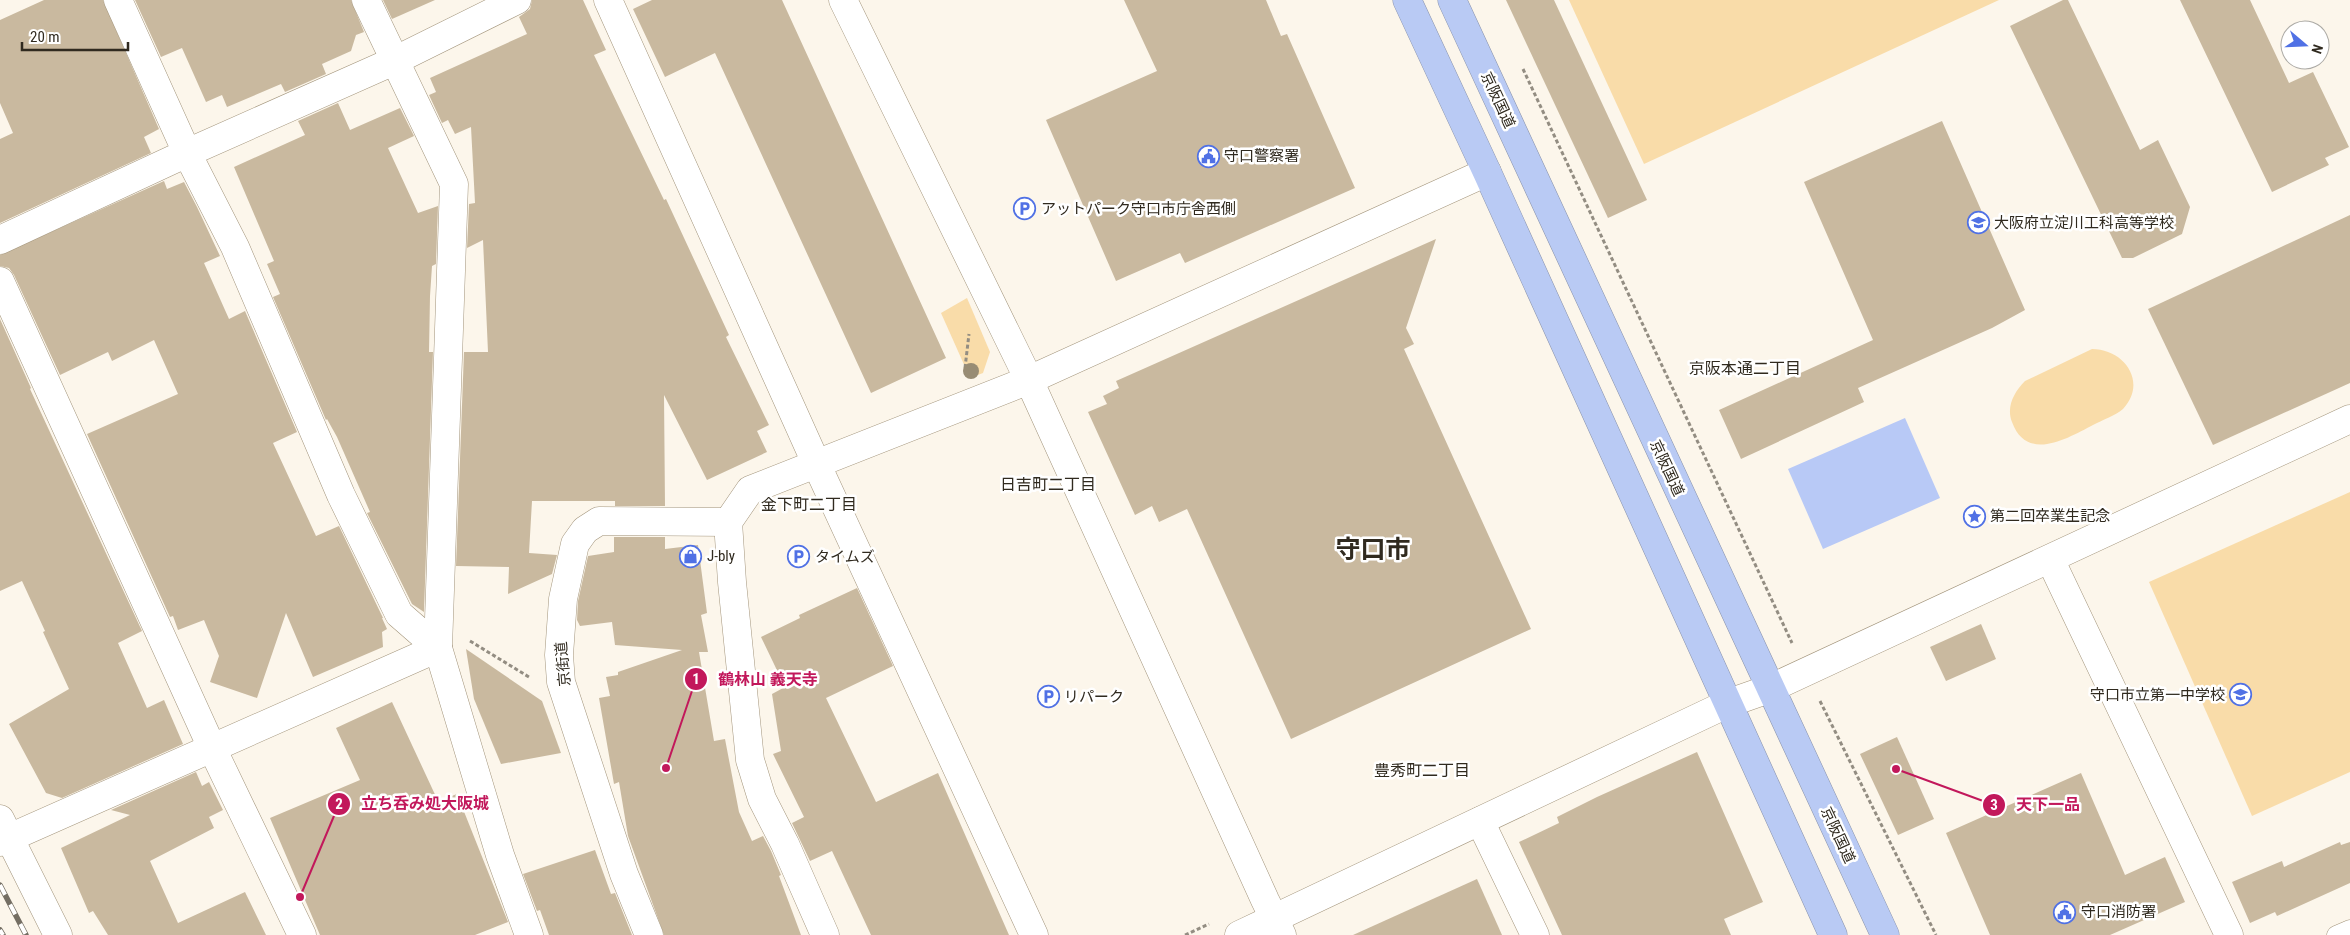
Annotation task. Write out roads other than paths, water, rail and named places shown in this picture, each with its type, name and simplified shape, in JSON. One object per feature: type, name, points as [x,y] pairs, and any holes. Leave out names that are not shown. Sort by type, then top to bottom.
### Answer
[{"type":"highway","points":[[1407,0],[1729,703],[1833,935]]},
{"type":"highway","name":"京阪国道","points":[[1452,0],[1884,935]]},
{"type":"street","points":[[118,0],[187,153],[235,248],[341,495],[399,614],[438,648]]},
{"type":"street","points":[[366,0],[454,184],[438,648],[500,855],[529,935]]},
{"type":"street","points":[[0,240],[187,153],[394,61],[517,0]]},
{"type":"street","points":[[608,0],[816,463],[1034,935]]},
{"type":"street","points":[[843,0],[1029,380],[1279,927]]},
{"type":"street","points":[[825,935],[785,844],[762,799],[750,760],[732,582],[728,522],[750,490],[1029,380],[1487,172]]},
{"type":"street","points":[[0,281],[212,748],[302,935]]},
{"type":"street","points":[[1239,935],[1279,927],[1480,820],[1729,703],[1805,672],[2350,419]]},
{"type":"street","name":"京街道","points":[[649,935],[624,874],[561,682],[559,655],[562,599],[575,544],[585,530],[599,521],[728,522]]},
{"type":"street","points":[[2050,559],[2229,935]]},
{"type":"street","points":[[58,935],[3,833],[212,748],[438,648]]},
{"type":"street","points":[[1480,820],[1535,935]]},
{"type":"lane","points":[[2336,935],[2350,929]]},
{"type":"water","points":[[1905,418],[1940,498],[1823,549],[1788,469]]},
{"type":"railway","points":[[0,885],[26,935]]},
{"type":"railway","points":[[0,930],[3,935]]},
{"type":"place","name":"守口警察署","points":[[1208,156]]},
{"type":"place","name":"アットパーク守口市庁舎西側","points":[[1025,209]]},
{"type":"place","name":"大阪府立淀川工科高等学校","points":[[1978,223]]},
{"type":"place","name":"第二回卒業生記念","points":[[1974,516]]},
{"type":"place","name":"J-bly","points":[[691,556]]},
{"type":"place","name":"タイムズ","points":[[799,557]]},
{"type":"place","name":"守口市立第一中学校","points":[[2241,695]]},
{"type":"place","name":"リパーク","points":[[1048,697]]},
{"type":"place","name":"鶴林山 義天寺","points":[[666,768]]},
{"type":"place","name":"天下一品","points":[[1896,769]]},
{"type":"place","name":"立ち呑み処大阪城","points":[[300,897]]},
{"type":"place","name":"守口消防署","points":[[2065,912]]},
{"type":"district","name":"京阪本通二丁目","points":[[1745,368]]},
{"type":"district","name":"日吉町二丁目","points":[[1048,484]]},
{"type":"district","name":"金下町二丁目","points":[[809,504]]},
{"type":"district","name":"守口市","points":[[1373,549]]},
{"type":"district","name":"豊秀町二丁目","points":[[1422,770]]}]
